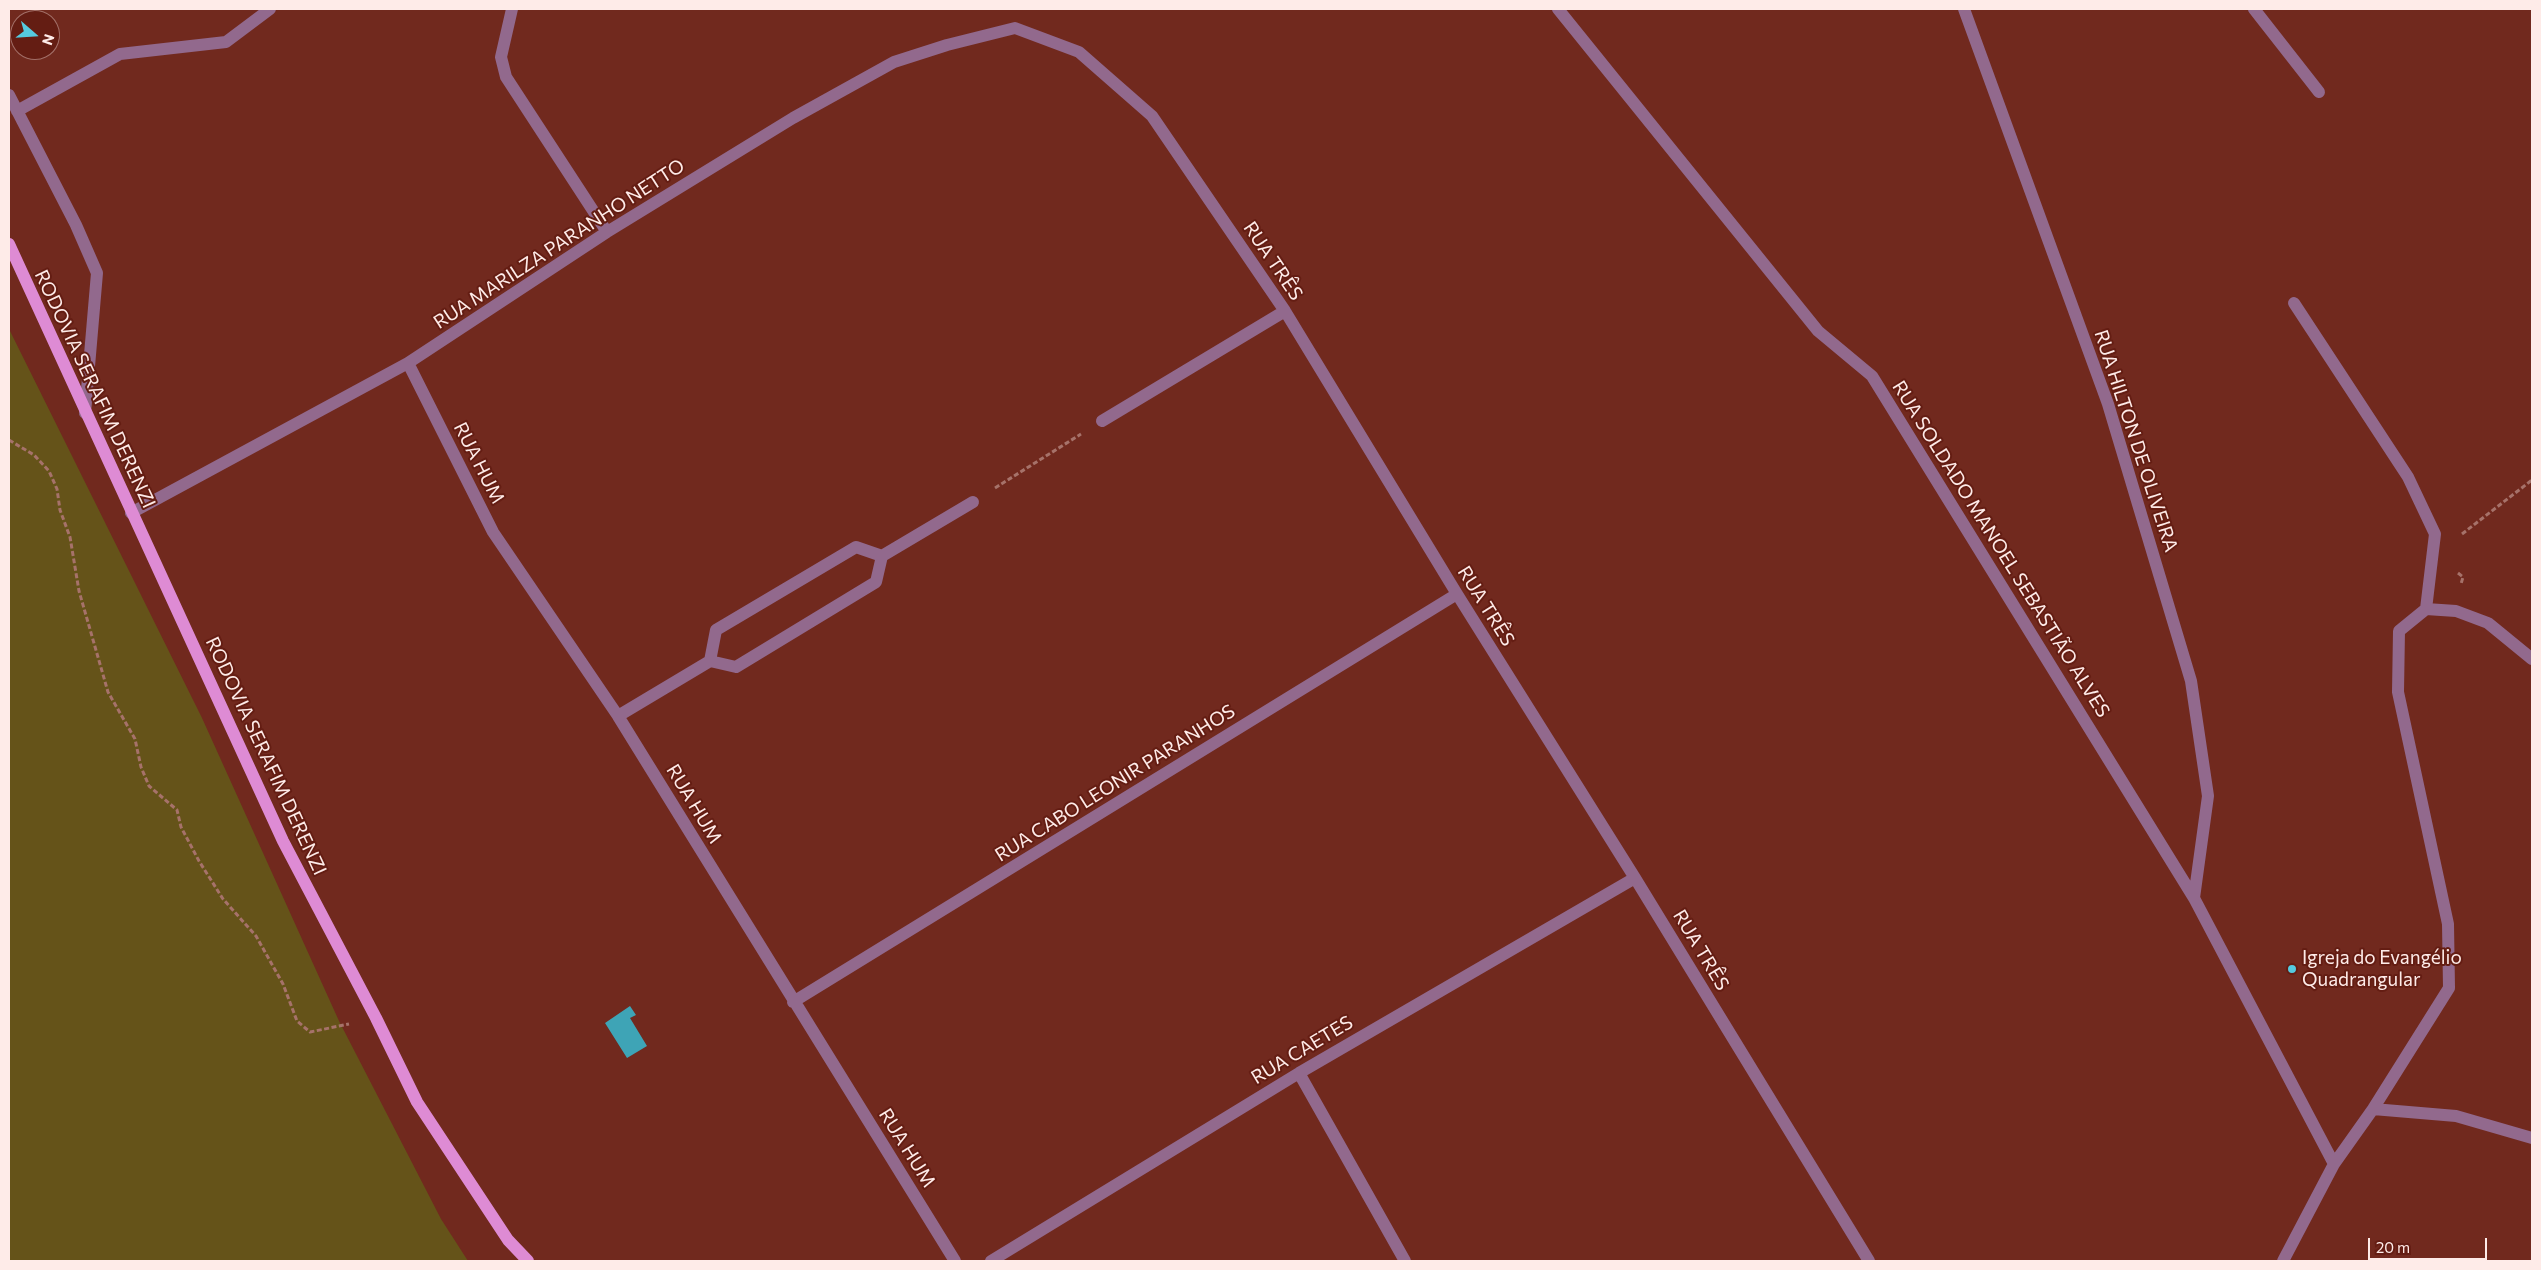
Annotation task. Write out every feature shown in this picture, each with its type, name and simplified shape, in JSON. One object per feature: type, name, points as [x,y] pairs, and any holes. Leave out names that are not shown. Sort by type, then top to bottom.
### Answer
[{"type":"main road","name":"RODOVIA SERAFIM DERENZI","points":[[9,244],[283,841],[376,1018],[416,1102],[508,1240],[528,1261]]},
{"type":"street","points":[[17,110],[120,54],[226,42],[270,9]]},
{"type":"street","points":[[504,9],[508,28]]},
{"type":"street","points":[[512,9],[501,57],[506,77],[607,232]]},
{"type":"street","name":"RUA SOLDADO MANOEL SEBASTIÃO ALVES","points":[[1558,9],[1818,331],[1872,376],[2194,898],[2334,1164]]},
{"type":"street","name":"RUA HILTON DE OLIVEIRA","points":[[1964,9],[2108,404],[2191,681],[2208,796],[2194,898]]},
{"type":"street","points":[[2254,9],[2319,92]]},
{"type":"street","name":"RUA MARILZA PARANHO NETTO","points":[[131,513],[408,363],[607,232],[793,118],[894,62],[1015,28]]},
{"type":"street","name":"RUA TRÊS","points":[[1015,28],[1079,52],[1152,116],[1285,311],[1456,594],[1635,878],[1869,1261]]},
{"type":"street","points":[[9,95],[76,225],[97,273],[85,413]]},
{"type":"street","points":[[2294,303],[2408,477],[2436,534],[2426,609]]},
{"type":"street","points":[[1102,421],[1285,311]]},
{"type":"street","name":"RUA HUM","points":[[408,363],[493,532],[618,716],[793,1002],[955,1261]]},
{"type":"street","points":[[618,716],[710,660],[736,667],[876,582],[882,556],[973,502]]},
{"type":"street","points":[[710,660],[716,630],[856,547],[882,556]]},
{"type":"street","name":"RUA CABO LEONIR PARANHOS","points":[[793,1002],[1456,594]]},
{"type":"street","points":[[2283,1261],[2334,1164],[2373,1109],[2449,988],[2448,924],[2398,692],[2399,631],[2426,609],[2456,611],[2488,623],[2532,659]]},
{"type":"street","name":"RUA CAETES","points":[[991,1261],[1299,1073],[1635,878]]},
{"type":"street","points":[[1299,1073],[1405,1261]]},
{"type":"street","points":[[2373,1109],[2456,1116],[2532,1138]]},
{"type":"path","points":[[973,502],[1102,421]]},
{"type":"path","points":[[9,440],[34,455],[49,471],[57,489],[60,510],[70,537],[79,591],[108,692],[135,739],[141,767],[149,786],[178,810],[181,827],[199,861],[223,899],[256,936],[283,984],[297,1021],[310,1032],[376,1018]]},
{"type":"path","points":[[2458,540],[2466,529],[2532,480]]},
{"type":"path","points":[[2454,570],[2463,577],[2456,611]]},
{"type":"shaded area","points":[[9,329],[202,718],[339,1021],[441,1219],[468,1261],[9,1261]]},
{"type":"water","points":[[630,1006],[636,1015],[630,1018],[647,1046],[627,1058],[605,1023]]},
{"type":"place","name":"Igreja do Evangélio Quadrangular","points":[[2292,969]]}]
